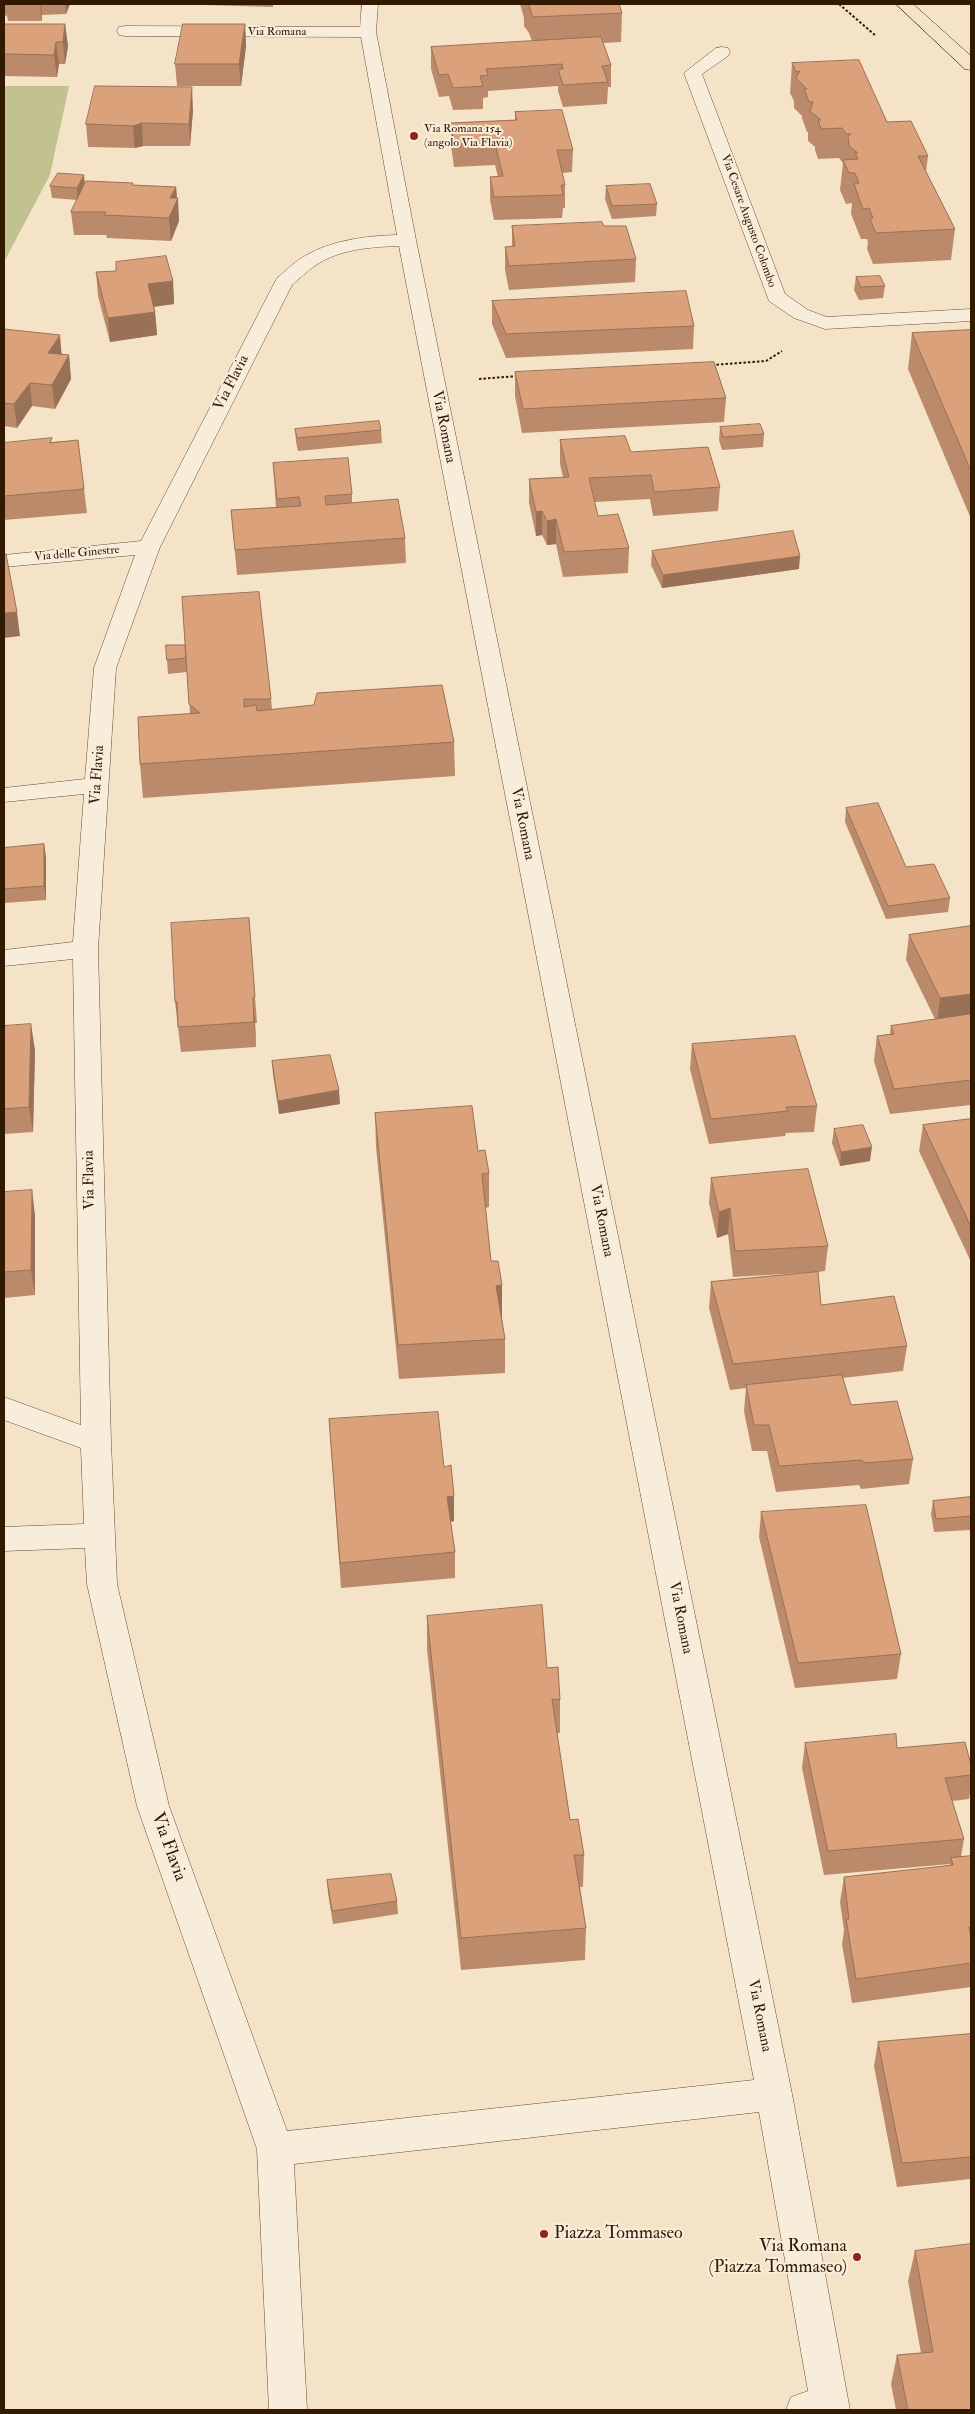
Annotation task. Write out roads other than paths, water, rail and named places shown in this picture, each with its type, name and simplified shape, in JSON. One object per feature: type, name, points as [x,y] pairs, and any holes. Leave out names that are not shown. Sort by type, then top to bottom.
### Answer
[{"type":"main road","points":[[904,4],[971,65]]},
{"type":"street","name":"Via Romana","points":[[370,4],[368,32],[434,381],[774,2094],[823,2409]]},
{"type":"street","name":"Via Romana","points":[[126,31],[368,32]]},
{"type":"street","name":"Via Cesare Augusto Colombo","points":[[722,52],[693,73],[776,297],[801,314],[825,323],[971,314]]},
{"type":"street","name":"Via Flavia","points":[[275,2149],[153,1806],[102,1584],[96,1442],[85,948],[105,668],[149,547],[284,282],[311,260],[342,247],[383,241],[407,240]]},
{"type":"street","name":"Via delle Ginestre","points":[[4,560],[149,547]]},
{"type":"street","points":[[4,795],[98,785]]},
{"type":"street","points":[[4,958],[85,948]]},
{"type":"street","points":[[4,1408],[96,1442]]},
{"type":"street","points":[[4,1539],[99,1535]]},
{"type":"street","points":[[288,2410],[275,2149],[774,2094]]},
{"type":"place","name":"Via Romana 154 (angolo Via Flavia)","points":[[414,136]]},
{"type":"place","name":"Piazza Tommaseo","points":[[544,2234]]},
{"type":"place","name":"Via Romana (Piazza Tommaseo)","points":[[857,2257]]}]
